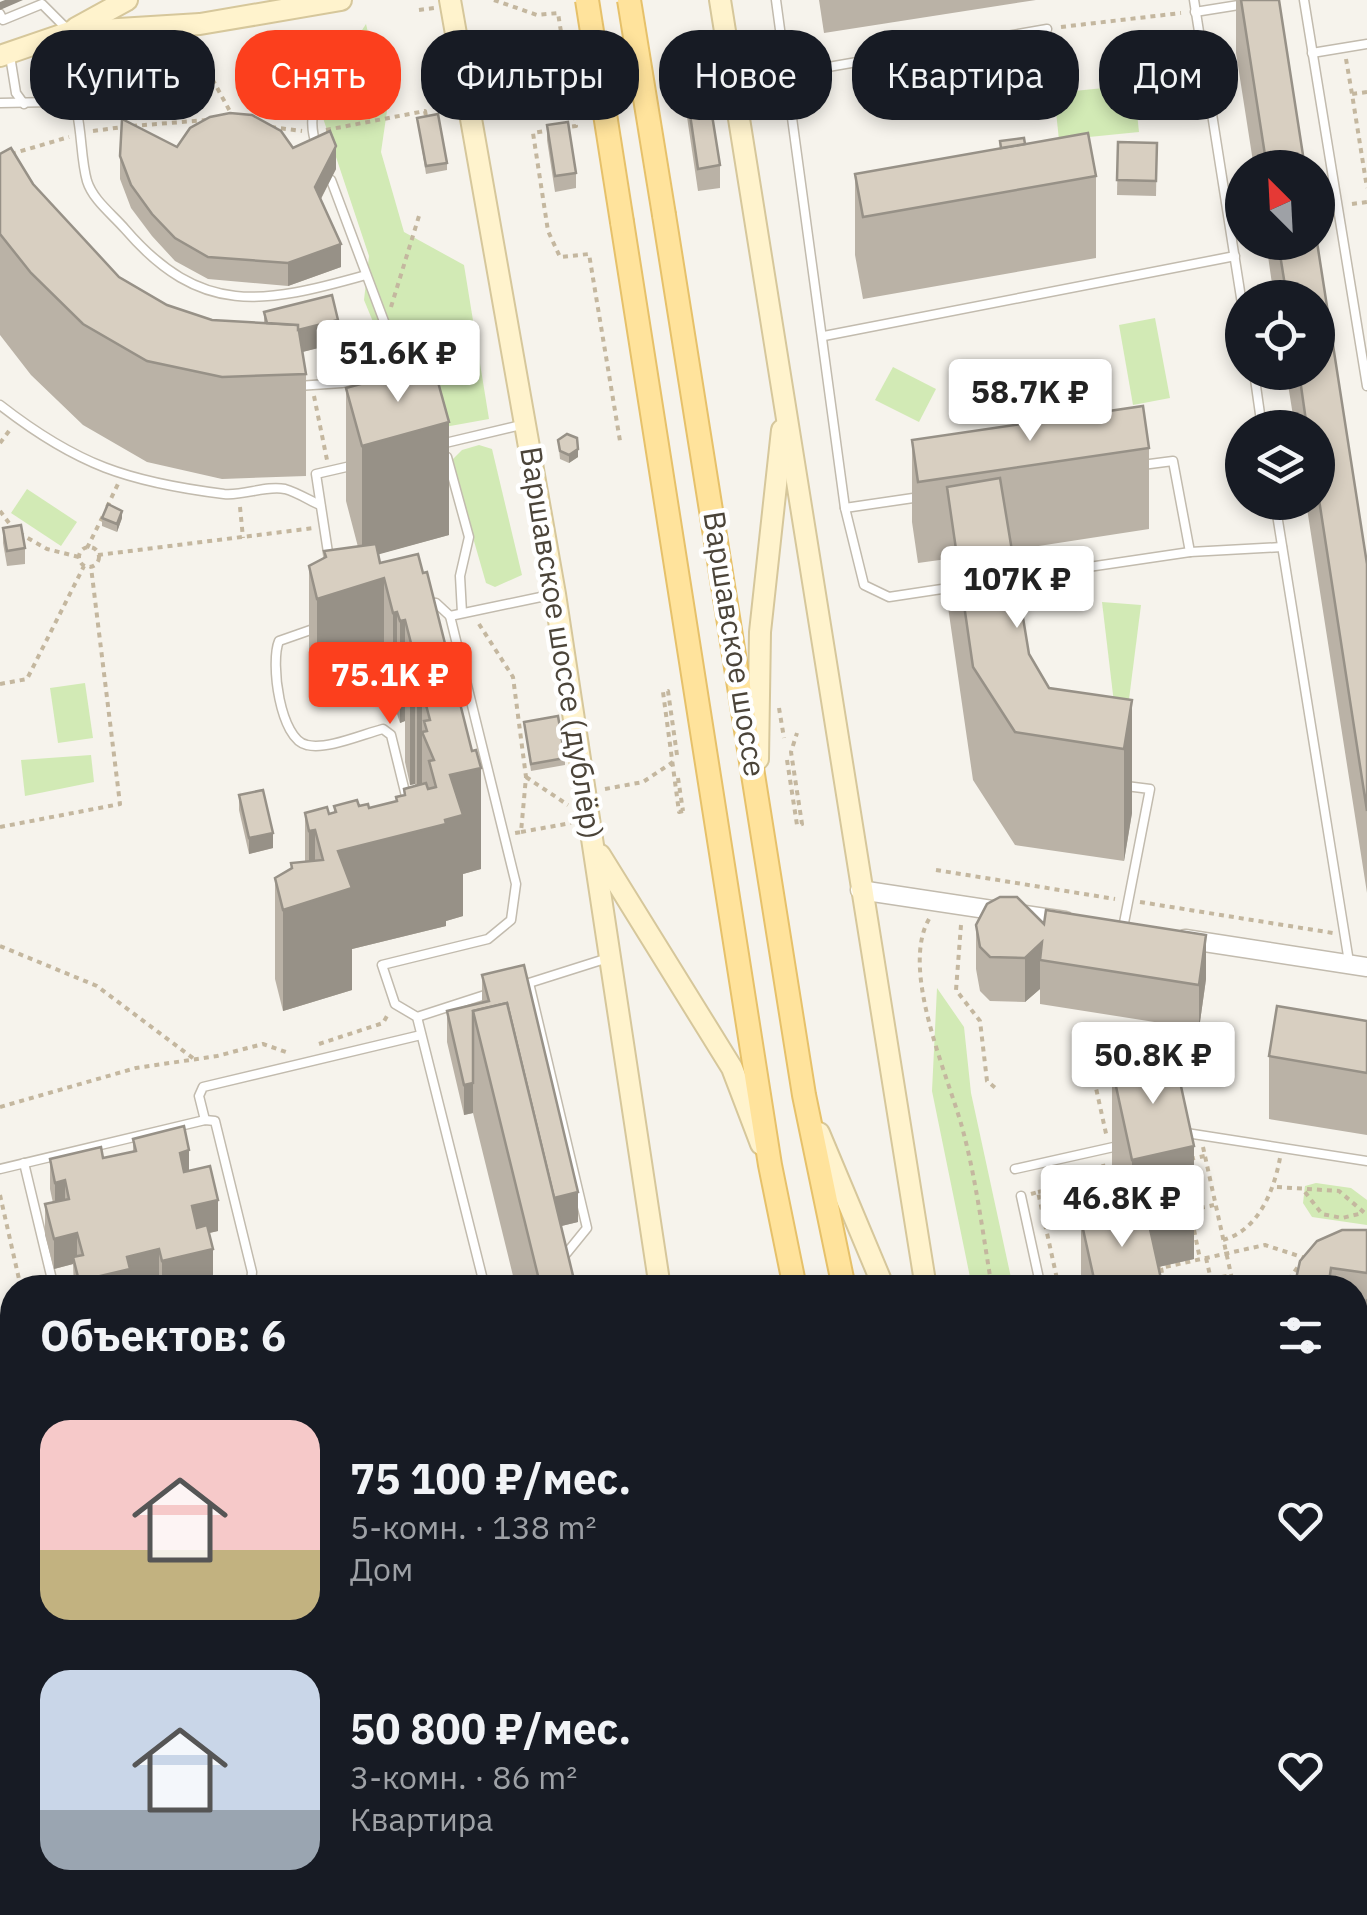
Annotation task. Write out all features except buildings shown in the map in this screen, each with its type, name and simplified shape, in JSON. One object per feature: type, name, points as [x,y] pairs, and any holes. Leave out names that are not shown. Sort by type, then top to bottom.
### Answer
[{"type":"main road","points":[[74,30],[127,0]]},
{"type":"main road","points":[[225,0],[263,13]]},
{"type":"main road","points":[[102,30],[200,24],[341,0]]},
{"type":"main road","name":"Варшавское шоссе (дублёр)","points":[[450,0],[554,594],[658,1275]]},
{"type":"main road","name":"Варшавское шоссе","points":[[588,0],[770,1165],[792,1275]]},
{"type":"main road","name":"Варшавское шоссе","points":[[630,0],[804,1095],[841,1275]]},
{"type":"main road","points":[[720,0],[924,1275]]},
{"type":"main road","points":[[5,54],[30,46]]},
{"type":"main road","points":[[757,791],[760,632],[784,392]]},
{"type":"main road","points":[[594,845],[732,1068],[770,1165]]},
{"type":"main road","points":[[804,1095],[879,1275]]},
{"type":"street","points":[[860,890],[1358,965]]},
{"type":"lane","points":[[776,0],[781,30]]},
{"type":"lane","points":[[1194,0],[1225,195]]},
{"type":"lane","points":[[1304,0],[1367,386]]},
{"type":"lane","points":[[1195,12],[1250,3]]},
{"type":"lane","points":[[1,19],[42,4],[68,30]]},
{"type":"lane","points":[[832,66],[1046,29]]},
{"type":"lane","points":[[1312,53],[1367,44]]},
{"type":"lane","points":[[5,54],[16,93],[24,104]]},
{"type":"lane","points":[[0,103],[30,104]]},
{"type":"lane","points":[[79,120],[86,179],[93,194],[148,255],[188,284],[232,296],[269,298],[366,276]]},
{"type":"lane","points":[[313,120],[312,132],[322,158]]},
{"type":"lane","points":[[794,120],[846,508],[864,585],[889,597],[959,587]]},
{"type":"lane","points":[[331,180],[407,384]]},
{"type":"lane","points":[[824,336],[1225,258]]},
{"type":"lane","points":[[279,386],[312,387],[402,368]]},
{"type":"lane","points":[[0,405],[64,450],[99,469],[162,486],[239,494],[283,488],[320,505]]},
{"type":"lane","points":[[430,447],[524,424]]},
{"type":"lane","points":[[443,444],[470,537],[460,576],[467,612]]},
{"type":"lane","points":[[1134,466],[1173,461],[1190,552]]},
{"type":"lane","points":[[330,565],[316,474],[363,463]]},
{"type":"lane","points":[[846,508],[922,497]]},
{"type":"lane","points":[[1277,520],[1344,935],[1358,965]]},
{"type":"lane","points":[[994,582],[1190,552],[1282,546]]},
{"type":"lane","points":[[1011,579],[1014,598]]},
{"type":"lane","points":[[450,616],[554,594]]},
{"type":"lane","points":[[418,602],[436,602],[450,616],[516,884],[511,920],[488,939],[382,965],[395,1004],[416,1017],[482,1275]]},
{"type":"lane","points":[[338,622],[279,641],[271,658],[288,729],[295,740],[310,746],[383,729],[391,735],[408,806]]},
{"type":"lane","points":[[1110,784],[1150,789],[1122,929]]},
{"type":"lane","points":[[564,1274],[561,1260],[587,1228],[524,984],[612,957]]},
{"type":"lane","points":[[416,1017],[502,990]]},
{"type":"lane","points":[[205,1120],[199,1096],[202,1087],[421,1035]]},
{"type":"lane","points":[[0,1169],[205,1120],[215,1121],[252,1275]]},
{"type":"lane","points":[[1164,1136],[1200,1133],[1367,1161]]},
{"type":"lane","points":[[1015,1169],[1127,1144]]},
{"type":"lane","points":[[24,1163],[51,1275]]},
{"type":"lane","points":[[1021,1196],[1038,1275]]},
{"type":"path","points":[[494,0],[538,15],[558,12],[576,126],[533,134],[548,231],[560,257],[588,254],[620,442]]},
{"type":"path","points":[[1046,29],[1195,12]]},
{"type":"path","points":[[1344,48],[1367,188]]},
{"type":"path","points":[[210,120],[236,123],[215,84]]},
{"type":"path","points":[[1352,94],[1367,92]]},
{"type":"path","points":[[255,126],[312,132],[424,111],[428,124]]},
{"type":"path","points":[[0,158],[82,133],[177,120]]},
{"type":"path","points":[[70,123],[70,136]]},
{"type":"path","points":[[557,129],[558,139]]},
{"type":"path","points":[[386,326],[418,216]]},
{"type":"path","points":[[312,387],[329,471]]},
{"type":"path","points":[[0,443],[18,419]]},
{"type":"path","points":[[79,557],[123,475]]},
{"type":"path","points":[[239,494],[243,538]]},
{"type":"path","points":[[0,510],[16,530],[38,545],[79,557],[87,566],[120,804],[0,828]]},
{"type":"path","points":[[0,684],[27,679],[87,566],[98,556],[324,527]]},
{"type":"path","points":[[0,540],[16,530]]},
{"type":"path","points":[[87,548],[98,556]]},
{"type":"path","points":[[467,612],[512,677],[526,776],[521,832]]},
{"type":"path","points":[[677,755],[668,691],[663,692],[679,812],[683,810],[678,778]]},
{"type":"path","points":[[779,705],[784,738]]},
{"type":"path","points":[[787,760],[797,825],[802,824],[792,752],[797,733]]},
{"type":"path","points":[[592,791],[643,782],[673,762]]},
{"type":"path","points":[[526,776],[590,820]]},
{"type":"path","points":[[504,836],[590,820]]},
{"type":"path","points":[[936,870],[1344,935]]},
{"type":"path","points":[[990,1275],[962,1127],[923,1000],[922,953],[927,918],[961,922],[956,990],[980,1021],[987,1081],[998,1090]]},
{"type":"path","points":[[0,946],[97,986],[194,1059]]},
{"type":"path","points":[[308,1048],[384,1023],[395,1004]]},
{"type":"path","points":[[0,1108],[24,1097],[136,1068],[262,1044],[290,1054]]},
{"type":"path","points":[[1092,1070],[1109,1148],[1110,1158],[1103,1166],[1116,1227]]},
{"type":"path","points":[[1200,1133],[1231,1275]]},
{"type":"path","points":[[1224,1240],[1238,1232],[1270,1198],[1282,1146]]},
{"type":"path","points":[[1179,1162],[1205,1156]]},
{"type":"path","points":[[1021,1196],[1124,1174]]},
{"type":"path","points":[[1275,1186],[1305,1192],[1339,1191],[1365,1214]]},
{"type":"path","points":[[1038,1192],[1057,1275]]},
{"type":"path","points":[[1305,1192],[1322,1214],[1342,1218],[1365,1214]]},
{"type":"path","points":[[1186,1194],[1209,1275]]},
{"type":"path","points":[[0,1195],[18,1275]]},
{"type":"path","points":[[1190,1210],[1216,1205]]},
{"type":"path","points":[[1144,1272],[1270,1245],[1305,1258]]},
{"type":"path","points":[[1293,1275],[1315,1252]]},
{"type":"path","points":[[1161,1268],[1163,1275]]},
{"type":"green space","points":[[1099,88],[1099,120],[1138,120],[1139,132],[1059,140],[1057,120],[1079,120],[1079,90]]},
{"type":"green space","points":[[324,120],[386,120],[381,152],[404,232],[464,265],[489,419],[439,428],[412,416],[364,300],[369,256]]},
{"type":"green space","points":[[1155,318],[1170,398],[1133,405],[1119,325]]},
{"type":"green space","points":[[893,367],[936,389],[919,422],[875,400]]},
{"type":"green space","points":[[479,445],[492,449],[522,575],[495,587],[486,583],[451,461],[462,450]]},
{"type":"green space","points":[[27,489],[77,522],[61,546],[11,513]]},
{"type":"green space","points":[[1102,602],[1141,605],[1121,762]]},
{"type":"green space","points":[[85,683],[93,738],[58,743],[50,688]]},
{"type":"green space","points":[[91,755],[94,782],[25,796],[21,760]]},
{"type":"green space","points":[[937,988],[964,1027],[971,1093],[1010,1275],[970,1275],[932,1091]]},
{"type":"green space","points":[[1316,1183],[1351,1188],[1367,1200],[1367,1225],[1312,1217],[1303,1203],[1305,1186]]}]
